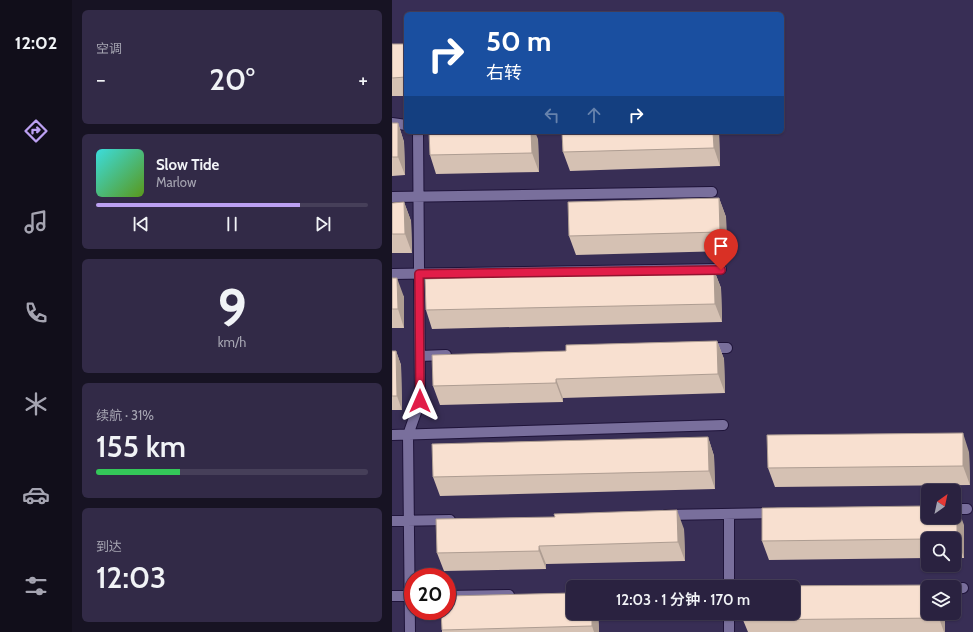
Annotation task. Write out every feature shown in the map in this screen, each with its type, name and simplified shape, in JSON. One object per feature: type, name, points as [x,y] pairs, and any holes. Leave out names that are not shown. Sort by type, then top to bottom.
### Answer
[{"type":"lane","points":[[392,123],[404,125]]},
{"type":"lane","points":[[410,568],[408,435],[420,401],[418,134]]},
{"type":"lane","points":[[392,197],[712,192]]},
{"type":"lane","points":[[392,274],[721,270]]},
{"type":"lane","points":[[695,348],[727,348]]},
{"type":"lane","points":[[420,356],[459,355]]},
{"type":"lane","points":[[392,435],[723,425]]},
{"type":"lane","points":[[961,509],[967,509]]},
{"type":"lane","points":[[657,515],[784,513]]},
{"type":"lane","points":[[729,514],[729,580]]},
{"type":"lane","points":[[392,521],[457,519]]},
{"type":"lane","points":[[456,596],[518,595]]},
{"type":"lane","points":[[392,596],[404,596]]},
{"type":"lane","points":[[410,620],[410,632]]},
{"type":"lane","points":[[729,620],[729,632]]},
{"type":"building","points":[[392,44],[404,44],[404,77],[392,78]]},
{"type":"building","points":[[392,123],[398,123],[398,157],[392,157]]},
{"type":"building","points":[[429,134],[531,134],[532,153],[430,155]]},
{"type":"building","points":[[562,134],[713,134],[714,148],[563,152]]},
{"type":"building","points":[[719,198],[720,232],[569,236],[568,202]]},
{"type":"building","points":[[404,202],[405,234],[392,234],[392,203]]},
{"type":"building","points":[[714,270],[715,304],[426,310],[425,279]]},
{"type":"building","points":[[392,278],[397,278],[398,309],[392,309]]},
{"type":"building","points":[[717,341],[718,374],[556,379],[556,383],[433,386],[432,355],[566,351],[566,345]]},
{"type":"building","points":[[392,351],[396,351],[397,396],[392,396]]},
{"type":"building","points":[[963,433],[963,466],[768,468],[767,435]]},
{"type":"building","points":[[708,437],[709,471],[433,477],[432,444]]},
{"type":"building","points":[[921,506],[921,524],[957,524],[957,532],[921,532],[921,539],[762,541],[762,508]]},
{"type":"building","points":[[677,510],[678,542],[539,546],[539,551],[437,553],[436,519],[555,517],[554,514]]},
{"type":"building","points":[[921,585],[921,618],[800,619],[800,586]]},
{"type":"building","points":[[566,593],[566,620],[592,620],[592,626],[442,630],[441,620],[456,620],[456,596]]},
{"type":"route","points":[[420,401],[419,274],[721,270]]}]
